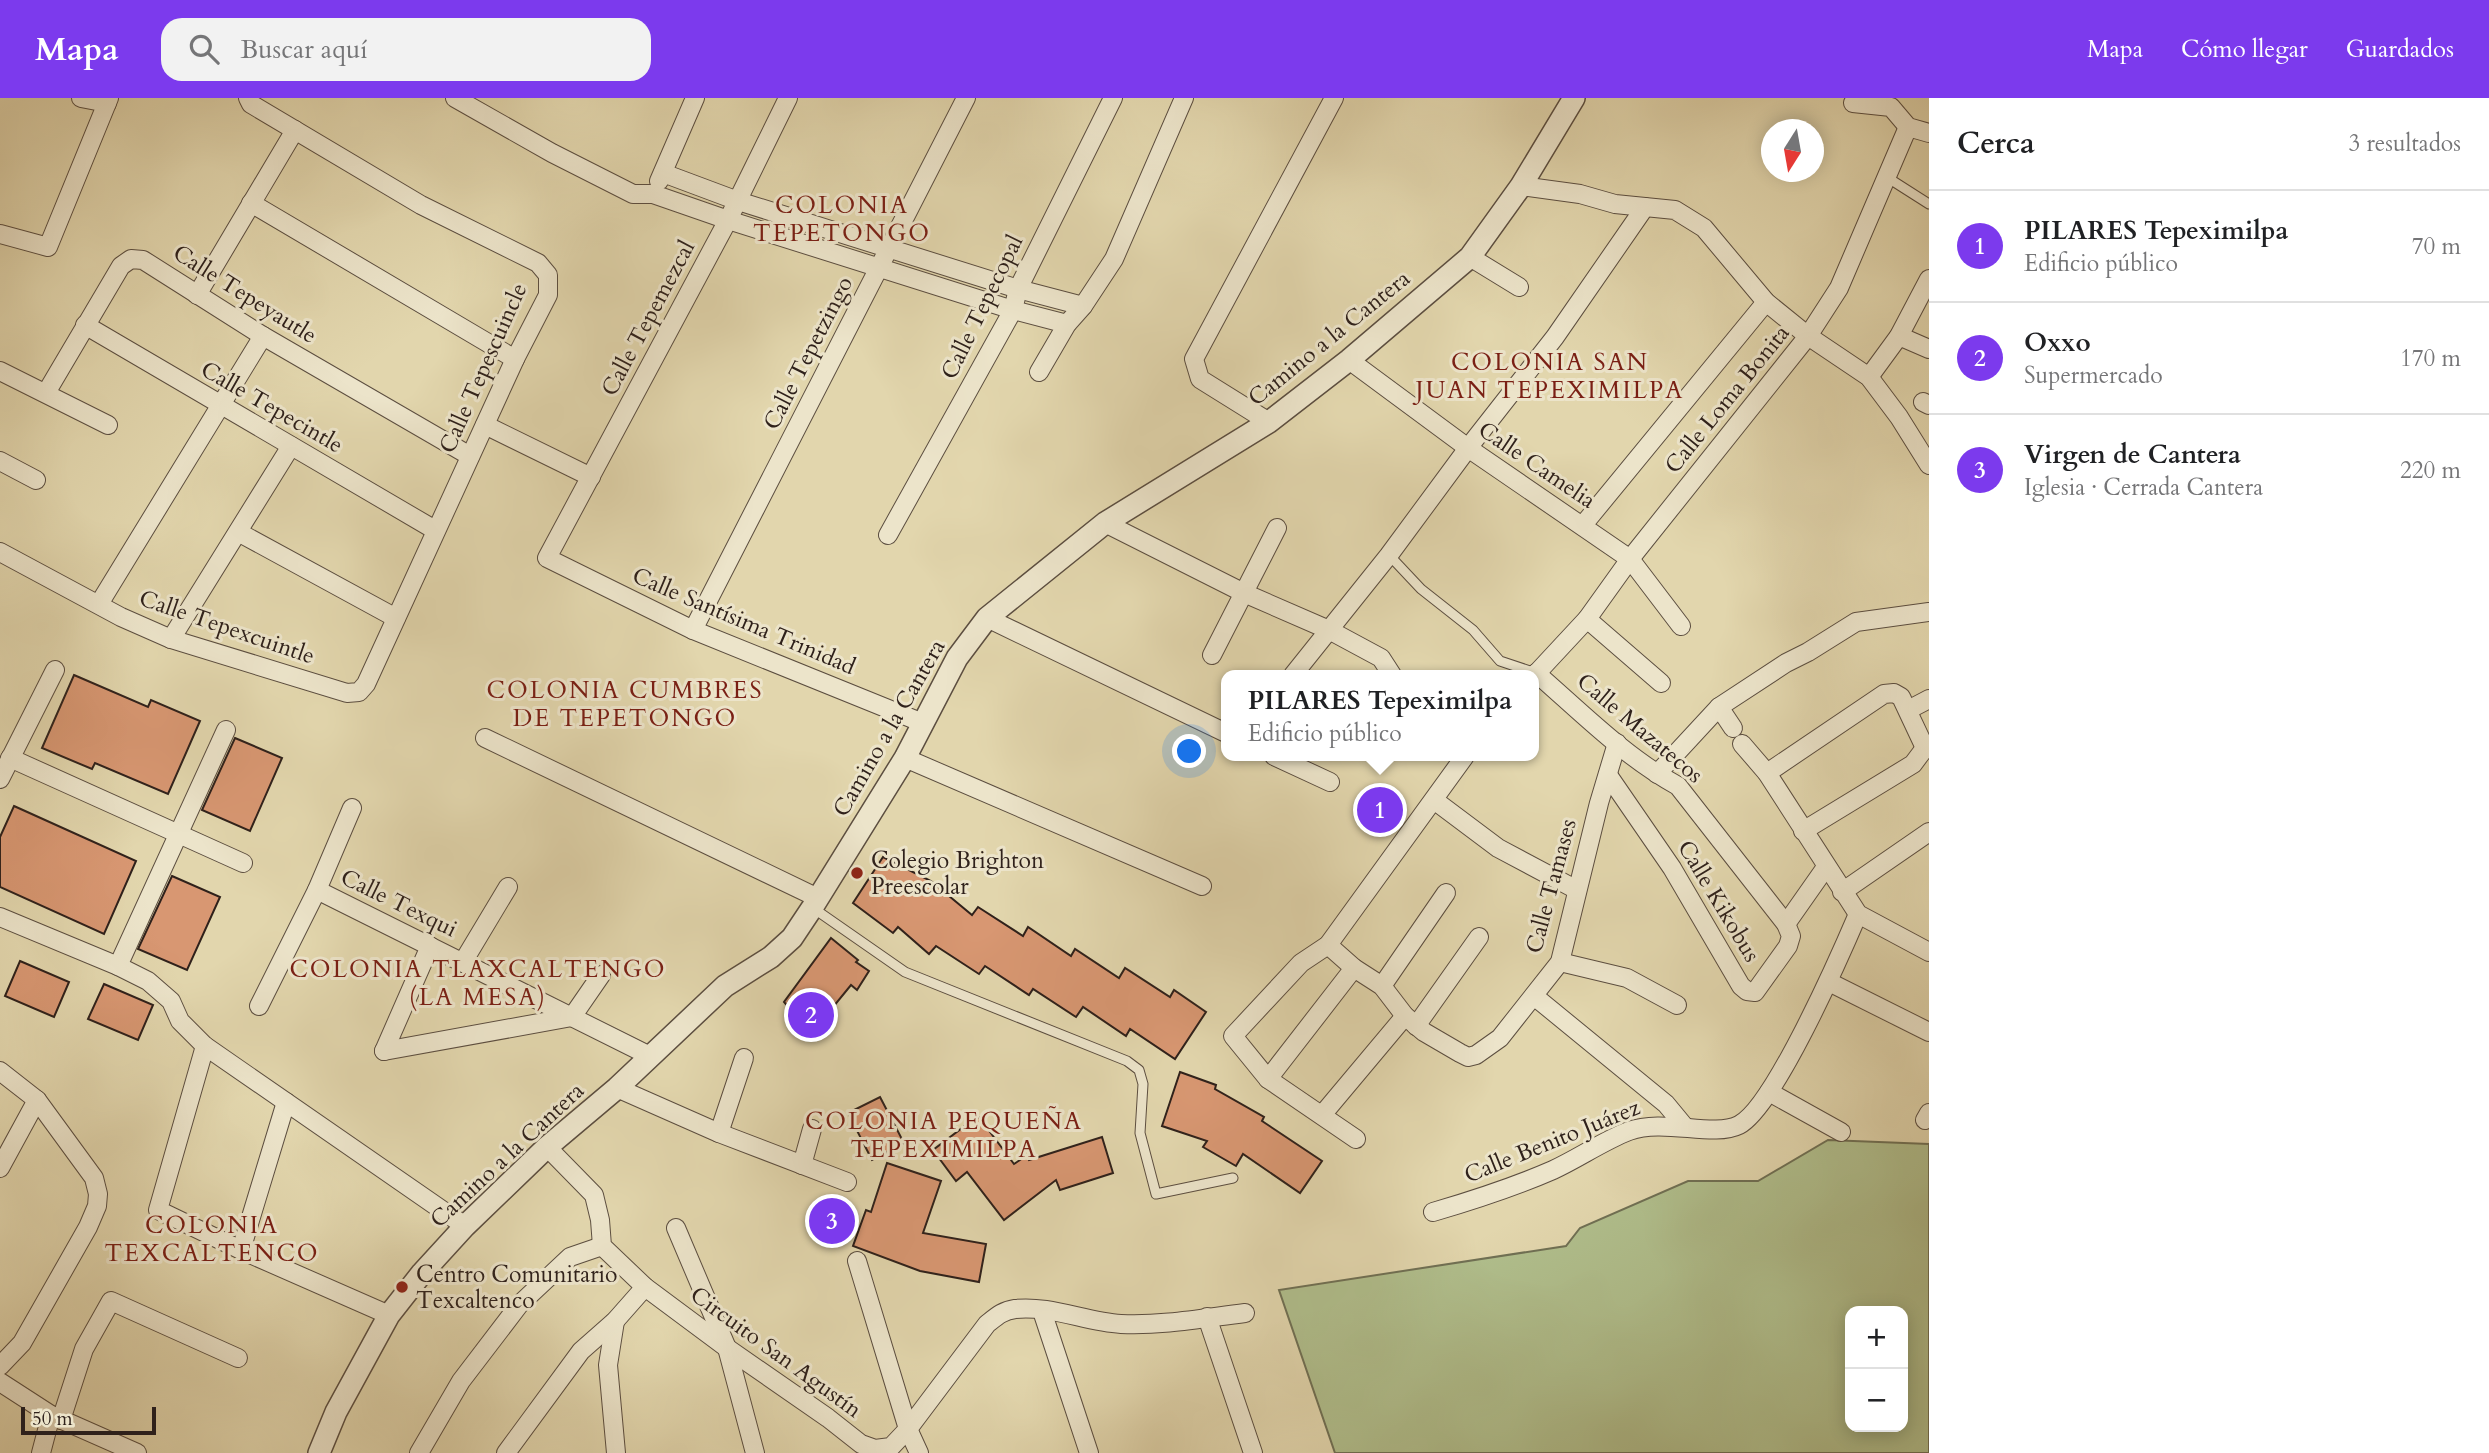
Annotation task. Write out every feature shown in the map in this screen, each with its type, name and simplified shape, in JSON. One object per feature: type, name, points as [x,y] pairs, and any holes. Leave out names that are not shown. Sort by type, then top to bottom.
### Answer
[{"type":"street","points":[[0,234],[48,247],[108,101],[81,98]]},
{"type":"street","name":"Calle Tepescuincle","points":[[248,98],[251,104],[421,205],[538,263],[548,275],[548,295],[515,359],[366,684]]},
{"type":"street","points":[[455,98],[552,153],[633,194],[653,194],[1013,310],[1066,324]]},
{"type":"street","points":[[653,194],[695,98]]},
{"type":"street","name":"Calle Tepemezcal","points":[[547,558],[738,201],[788,98]]},
{"type":"street","name":"Calle Tepetzingo","points":[[693,630],[965,98]]},
{"type":"street","name":"Calle Tepecopal","points":[[888,535],[1013,310],[1018,289],[1113,98]]},
{"type":"street","points":[[1039,372],[1066,324],[1083,306],[1114,259],[1184,98]]},
{"type":"street","points":[[1269,422],[1200,379],[1194,359],[1334,98]]},
{"type":"street","name":"Camino a la Cantera","points":[[319,1453],[336,1412],[389,1315],[422,1273],[547,1147],[617,1088],[725,986],[771,957],[792,938],[905,758],[957,658],[987,618],[1105,523],[1269,422],[1349,360],[1470,257],[1521,186],[1574,98]]},
{"type":"street","points":[[1853,103],[1891,107],[1908,127],[1929,133]]},
{"type":"street","name":"Calle Loma Bonita","points":[[1539,670],[1587,619],[1630,559],[1808,336],[1839,288],[1908,127]]},
{"type":"street","points":[[197,295],[295,131]]},
{"type":"street","points":[[663,173],[738,201],[1018,289],[1083,306]]},
{"type":"street","points":[[1521,186],[1580,194],[1615,204],[1675,210],[1704,228],[1766,302],[1808,336],[1869,377],[1899,417],[1929,465]]},
{"type":"street","points":[[251,203],[515,359]]},
{"type":"street","points":[[1297,670],[1389,555],[1555,337],[1645,207]]},
{"type":"street","points":[[1470,257],[1519,287]]},
{"type":"street","name":"Calle Tepeyautle","points":[[46,393],[121,266],[131,259],[143,260],[263,336],[470,456]]},
{"type":"street","points":[[1869,377],[1899,336],[1929,279]]},
{"type":"street","points":[[1583,526],[1766,302]]},
{"type":"street","name":"Calle Tepecintle","points":[[85,325],[435,530]]},
{"type":"street","points":[[99,604],[263,336]]},
{"type":"street","points":[[1899,336],[1929,349]]},
{"type":"street","name":"Calle Camelia","points":[[1349,360],[1468,448],[1630,559],[1681,626]]},
{"type":"street","points":[[0,370],[108,425]]},
{"type":"street","points":[[485,425],[591,477]]},
{"type":"street","points":[[171,639],[291,446]]},
{"type":"street","points":[[0,461],[36,480]]},
{"type":"street","points":[[1105,523],[1244,593],[1329,630],[1381,658],[1389,670]]},
{"type":"street","points":[[1212,655],[1277,528]]},
{"type":"street","points":[[238,532],[396,618]]},
{"type":"street","name":"Calle Tepexcuintle","points":[[0,552],[121,617],[171,639],[347,693],[359,692],[366,684]]},
{"type":"street","name":"Calle Santísima Trinidad","points":[[547,558],[693,630],[923,723]]},
{"type":"street","points":[[1657,774],[1719,707],[1786,663],[1856,622],[1929,612]]},
{"type":"street","points":[[987,618],[1221,731]]},
{"type":"street","points":[[1587,619],[1661,683]]},
{"type":"street","points":[[0,779],[55,670]]},
{"type":"street","name":"Calle Mazatecos","points":[[1539,677],[1617,743],[1657,774],[1678,786],[1786,924]]},
{"type":"street","points":[[1767,773],[1884,694],[1894,693],[1901,697],[1927,748],[1913,764],[1803,831]]},
{"type":"street","points":[[1908,710],[1929,699]]},
{"type":"street","points":[[1719,707],[1732,728]]},
{"type":"street","points":[[118,966],[226,730]]},
{"type":"street","points":[[485,737],[815,903]]},
{"type":"street","name":"Calle Tamases","points":[[1410,1021],[1460,1053],[1468,1057],[1476,1055],[1500,1038],[1560,962],[1617,743]]},
{"type":"street","points":[[1742,744],[1767,773],[1858,914],[1929,952]]},
{"type":"street","points":[[10,758],[243,863]]},
{"type":"street","points":[[905,758],[1202,886]]},
{"type":"street","points":[[1285,761],[1330,782]]},
{"type":"street","points":[[1356,1139],[1268,1079],[1233,1036],[1301,963],[1328,945],[1461,761]]},
{"type":"street","name":"Calle Kikobus","points":[[1608,775],[1672,868],[1741,986],[1747,991],[1755,992],[1788,946],[1791,936],[1786,924],[1826,867]]},
{"type":"street","points":[[1434,800],[1498,848],[1577,890]]},
{"type":"street","points":[[317,890],[352,808]]},
{"type":"street","points":[[1842,892],[1929,832]]},
{"type":"street","points":[[463,962],[508,887]]},
{"type":"street","name":"Calle Texqui","points":[[259,1006],[317,890],[650,1056]]},
{"type":"street","points":[[1382,986],[1446,894]]},
{"type":"street","name":"Calle Benito Juárez","points":[[1433,1212],[1494,1193],[1555,1169],[1629,1131],[1657,1125],[1718,1130],[1738,1126],[1751,1116],[1769,1092],[1829,982],[1858,914]]},
{"type":"street","points":[[0,917],[148,981],[171,1001],[180,1021],[205,1046],[466,1226]]},
{"type":"street","points":[[1322,1115],[1410,1021],[1479,937]]},
{"type":"street","points":[[1328,945],[1354,968],[1382,986],[1410,1021]]},
{"type":"street","points":[[430,946],[384,1051],[572,1017],[601,975]]},
{"type":"street","points":[[1560,962],[1627,978],[1677,1005]]},
{"type":"street","points":[[1268,1079],[1354,968]]},
{"type":"street","points":[[1829,982],[1929,1032]]},
{"type":"street","points":[[1534,996],[1666,1104],[1685,1127]]},
{"type":"street","points":[[205,1046],[158,1210],[389,1315]]},
{"type":"street","points":[[719,1133],[744,1058]]},
{"type":"street","points":[[0,1071],[37,1100],[94,1178],[98,1194],[97,1206],[88,1227],[22,1343],[0,1366]]},
{"type":"street","points":[[617,1088],[719,1133],[847,1182]]},
{"type":"street","points":[[1769,1092],[1841,1132]]},
{"type":"street","points":[[0,1168],[37,1100]]},
{"type":"street","points":[[241,1250],[286,1102]]},
{"type":"street","points":[[802,1165],[812,1129]]},
{"type":"street","points":[[419,1453],[461,1381],[519,1305],[570,1257],[602,1246],[594,1195],[547,1147]]},
{"type":"street","points":[[676,1228],[727,1348],[755,1453]]},
{"type":"street","name":"Circuito San Agustín","points":[[602,1246],[645,1287],[727,1348],[861,1444],[876,1449],[891,1447],[908,1429],[987,1325],[1001,1312],[1018,1309],[1042,1311],[1119,1324],[1159,1324],[1245,1313]]},
{"type":"street","points":[[857,1261],[908,1429],[919,1453]]},
{"type":"street","points":[[506,1453],[581,1351],[615,1321],[645,1287]]},
{"type":"street","points":[[41,1453],[84,1349],[111,1301],[238,1358]]},
{"type":"street","points":[[1042,1311],[1089,1453]]},
{"type":"street","points":[[1207,1317],[1253,1453]]},
{"type":"street","points":[[615,1321],[608,1365],[616,1453]]},
{"type":"street","points":[[0,1382],[56,1418],[137,1453]]},
{"type":"lane","points":[[1885,176],[1929,204]]},
{"type":"lane","points":[[1389,555],[1421,589],[1472,630],[1500,660],[1525,670]]},
{"type":"lane","points":[[815,903],[838,926],[905,972],[1127,1061],[1139,1070],[1143,1084],[1140,1133],[1156,1194],[1233,1178]]},
{"type":"green space","points":[[1828,1140],[1929,1144],[1929,1453],[1335,1453],[1279,1290],[1566,1246],[1580,1228],[1688,1181],[1758,1181]]},
{"type":"building","points":[[74,675],[148,707],[151,700],[200,721],[168,794],[95,763],[92,769],[42,748]]},
{"type":"building","points":[[235,738],[282,758],[250,831],[202,810]]},
{"type":"building","points":[[14,806],[136,861],[104,934],[0,887],[0,837]]},
{"type":"building","points":[[883,857],[931,881],[972,915],[978,907],[1023,936],[1028,927],[1071,956],[1075,949],[1119,978],[1125,968],[1170,997],[1174,990],[1206,1012],[1175,1059],[1130,1029],[1126,1036],[1083,1007],[1076,1017],[1033,989],[1029,995],[985,966],[979,974],[936,946],[929,954],[898,927],[893,933],[853,903]]},
{"type":"building","points":[[172,876],[220,897],[187,970],[138,949]]},
{"type":"building","points":[[831,938],[869,971],[857,990],[851,985],[811,1034],[784,1002]]},
{"type":"building","points":[[20,961],[69,982],[54,1017],[5,996]]},
{"type":"building","points":[[104,984],[153,1005],[138,1040],[88,1019]]},
{"type":"building","points":[[1180,1072],[1216,1085],[1215,1089],[1264,1117],[1262,1121],[1322,1161],[1300,1193],[1243,1154],[1236,1166],[1203,1147],[1207,1141],[1162,1126]]},
{"type":"building","points":[[880,1097],[904,1143],[872,1160],[848,1113]]},
{"type":"building","points":[[978,1116],[1014,1164],[1026,1156],[1029,1160],[1102,1137],[1113,1173],[1060,1190],[1056,1180],[1004,1220],[967,1172],[956,1181],[933,1150]]},
{"type":"building","points":[[887,1163],[941,1181],[923,1233],[986,1244],[979,1282],[920,1271],[853,1246],[866,1210],[871,1212]]},
{"type":"place","name":"PILARES Tepeximilpa","points":[[1380,810]]},
{"type":"place","name":"Colegio Brighton Preescolar","points":[[857,873]]},
{"type":"place","name":"Oxxo","points":[[811,1015]]},
{"type":"place","name":"Virgen de Cantera","points":[[832,1221]]},
{"type":"place","name":"Centro Comunitario Texcaltenco","points":[[402,1287]]},
{"type":"district","name":"COLONIA TEPETONGO","points":[[842,219]]},
{"type":"district","name":"COLONIA SAN JUAN TEPEXIMILPA","points":[[1550,376]]},
{"type":"district","name":"COLONIA CUMBRES DE TEPETONGO","points":[[625,704]]},
{"type":"district","name":"COLONIA TLAXCALTENGO (LA MESA)","points":[[478,983]]},
{"type":"district","name":"COLONIA PEQUEÑA TEPEXIMILPA","points":[[944,1135]]},
{"type":"district","name":"COLONIA TEXCALTENCO","points":[[212,1239]]}]
